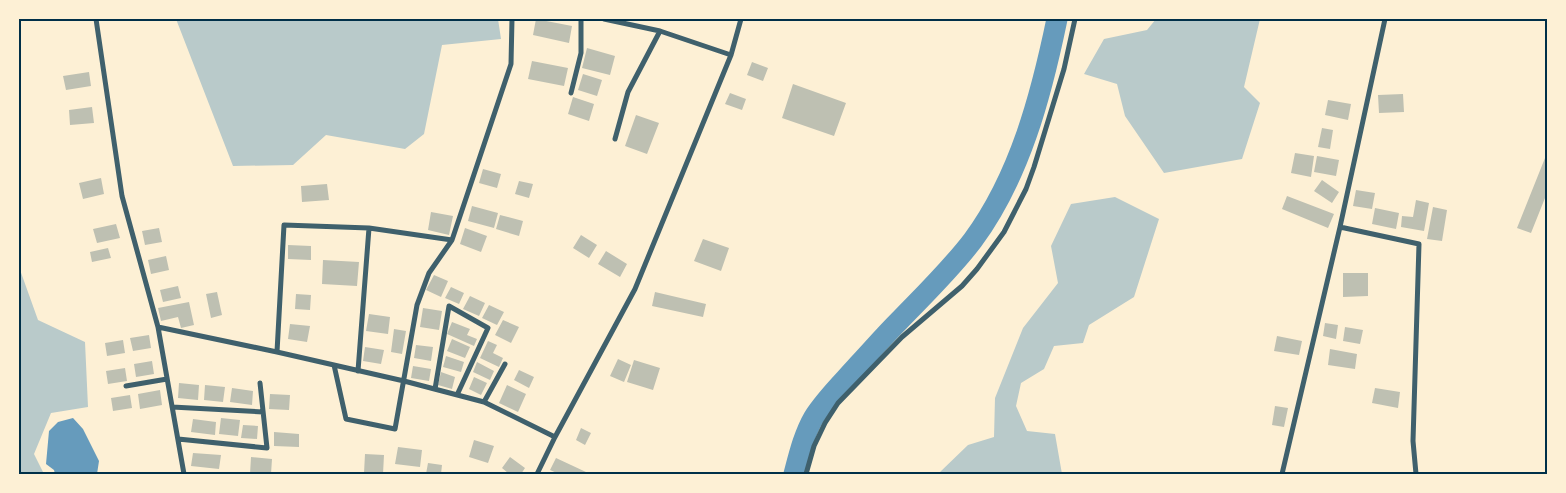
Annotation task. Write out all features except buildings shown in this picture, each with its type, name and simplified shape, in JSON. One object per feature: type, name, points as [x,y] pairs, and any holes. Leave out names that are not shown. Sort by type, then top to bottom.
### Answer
[{"type":"street","points":[[96,19],[122,196],[158,327],[184,474]]},
{"type":"street","points":[[334,365],[346,419],[394,429],[417,305],[429,273],[452,240],[510,64],[512,19]]},
{"type":"street","points":[[571,93],[581,53],[581,19]]},
{"type":"street","points":[[604,19],[660,31],[731,55]]},
{"type":"street","points":[[537,474],[635,289],[731,55],[741,19]]},
{"type":"street","points":[[806,474],[814,446],[838,403],[902,337],[962,286],[1004,232],[1026,189],[1034,166],[1064,69],[1075,19]]},
{"type":"street","points":[[1282,474],[1340,227],[1385,19]]},
{"type":"street","points":[[615,139],[628,92],[660,31]]},
{"type":"street","points":[[277,352],[284,225],[370,228],[452,240]]},
{"type":"street","points":[[1340,227],[1419,244],[1413,441],[1416,474]]},
{"type":"street","points":[[358,371],[370,228]]},
{"type":"street","points":[[435,389],[449,306],[488,328],[457,395]]},
{"type":"street","points":[[158,327],[404,381],[484,402],[555,437]]},
{"type":"street","points":[[484,402],[505,364]]},
{"type":"street","points":[[126,386],[167,379]]},
{"type":"street","points":[[178,438],[266,448],[260,383]]},
{"type":"street","points":[[172,407],[263,412]]},
{"type":"shaded area","points":[[176,19],[498,19],[501,39],[442,45],[424,134],[405,149],[326,135],[293,165],[233,166]]},
{"type":"shaded area","points":[[1156,19],[1260,19],[1244,87],[1260,103],[1242,159],[1164,173],[1125,116],[1117,84],[1084,74],[1104,39],[1147,30]]},
{"type":"shaded area","points":[[1115,197],[1159,219],[1134,297],[1089,325],[1083,343],[1054,346],[1044,369],[1021,383],[1016,406],[1027,431],[1055,434],[1062,474],[939,474],[968,445],[994,437],[995,398],[1023,328],[1058,283],[1051,246],[1071,204]]},
{"type":"shaded area","points":[[19,267],[38,320],[85,342],[88,407],[51,413],[34,454],[44,474],[19,474]]},
{"type":"water","points":[[73,418],[83,429],[99,461],[97,474],[55,474],[54,470],[46,464],[49,431],[58,422]]},
{"type":"waterway","points":[[794,474],[810,424],[819,410],[835,390],[956,261],[973,240],[989,215],[1004,189],[1027,134],[1044,77],[1057,19]]}]
